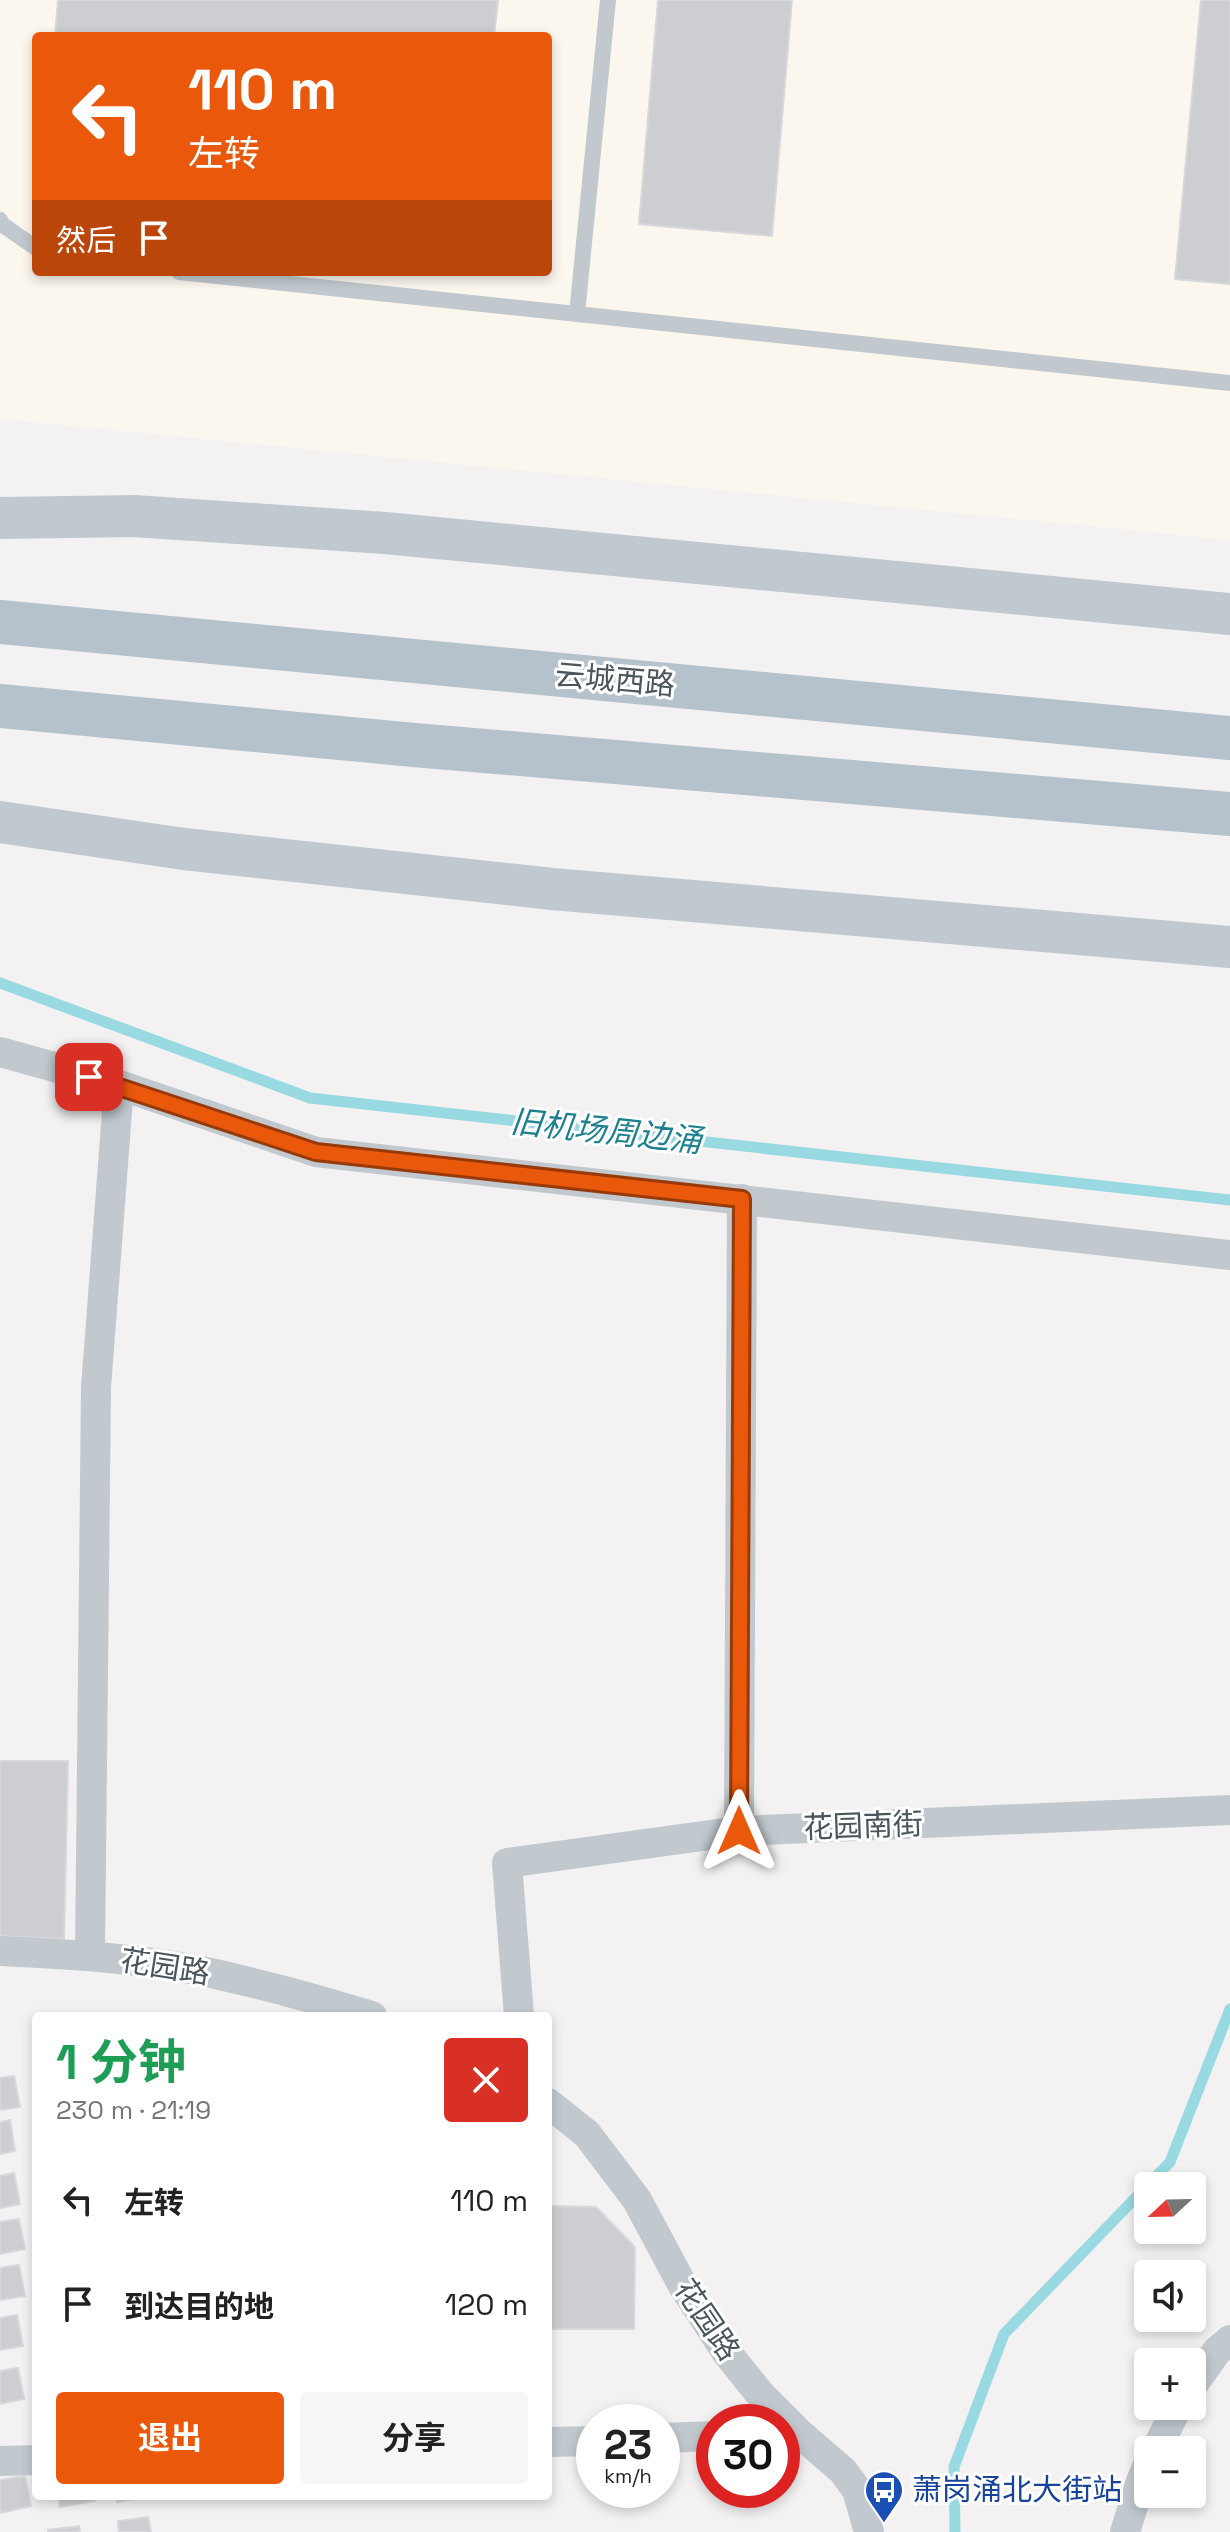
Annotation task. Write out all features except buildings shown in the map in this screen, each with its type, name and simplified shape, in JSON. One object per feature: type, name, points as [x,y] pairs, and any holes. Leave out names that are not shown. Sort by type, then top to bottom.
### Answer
[{"type":"main road","points":[[0,518],[134,516],[385,533],[1230,614]]},
{"type":"main road","name":"云城西路","points":[[0,622],[1230,738]]},
{"type":"main road","points":[[0,706],[414,745],[1230,814]]},
{"type":"main road","points":[[0,822],[184,849],[552,889],[1230,947]]},
{"type":"street","points":[[0,1052],[119,1085],[316,1152],[1230,1255]]},
{"type":"street","points":[[90,1955],[96,1388],[119,1085]]},
{"type":"street","points":[[739,1831],[742,1199]]},
{"type":"street","name":"花园南街","points":[[519,2012],[507,1863],[739,1831],[1230,1810]]},
{"type":"street","name":"花园路","points":[[0,1951],[90,1955],[199,1970],[359,2012]]},
{"type":"street","name":"花园路","points":[[552,2106],[587,2134],[637,2200],[682,2284],[727,2353],[768,2404]]},
{"type":"street","points":[[1206,2366],[1230,2340]]},
{"type":"street","points":[[552,2442],[576,2441]]},
{"type":"street","name":"花园路","points":[[800,2441],[843,2471],[850,2480],[862,2503],[869,2532]]},
{"type":"street","points":[[0,2461],[32,2460]]},
{"type":"street","points":[[1125,2532],[1134,2503]]},
{"type":"lane","points":[[577,314],[608,0]]},
{"type":"lane","points":[[0,220],[32,245]]},
{"type":"lane","points":[[217,276],[1230,383]]},
{"type":"shaded area","points":[[0,0],[1230,0],[1230,540],[0,419]]},
{"type":"waterway","name":"旧机场周边涌","points":[[0,983],[310,1098],[1230,1200]]},
{"type":"waterway","name":"旧机场周边涌","points":[[955,2532],[954,2467],[1004,2334],[1170,2162],[1230,2009]]},
{"type":"place","name":"萧岗涌北大街站","points":[[884,2524]]},
{"type":"route","points":[[89,1077],[316,1152],[742,1199],[739,1831]]}]
